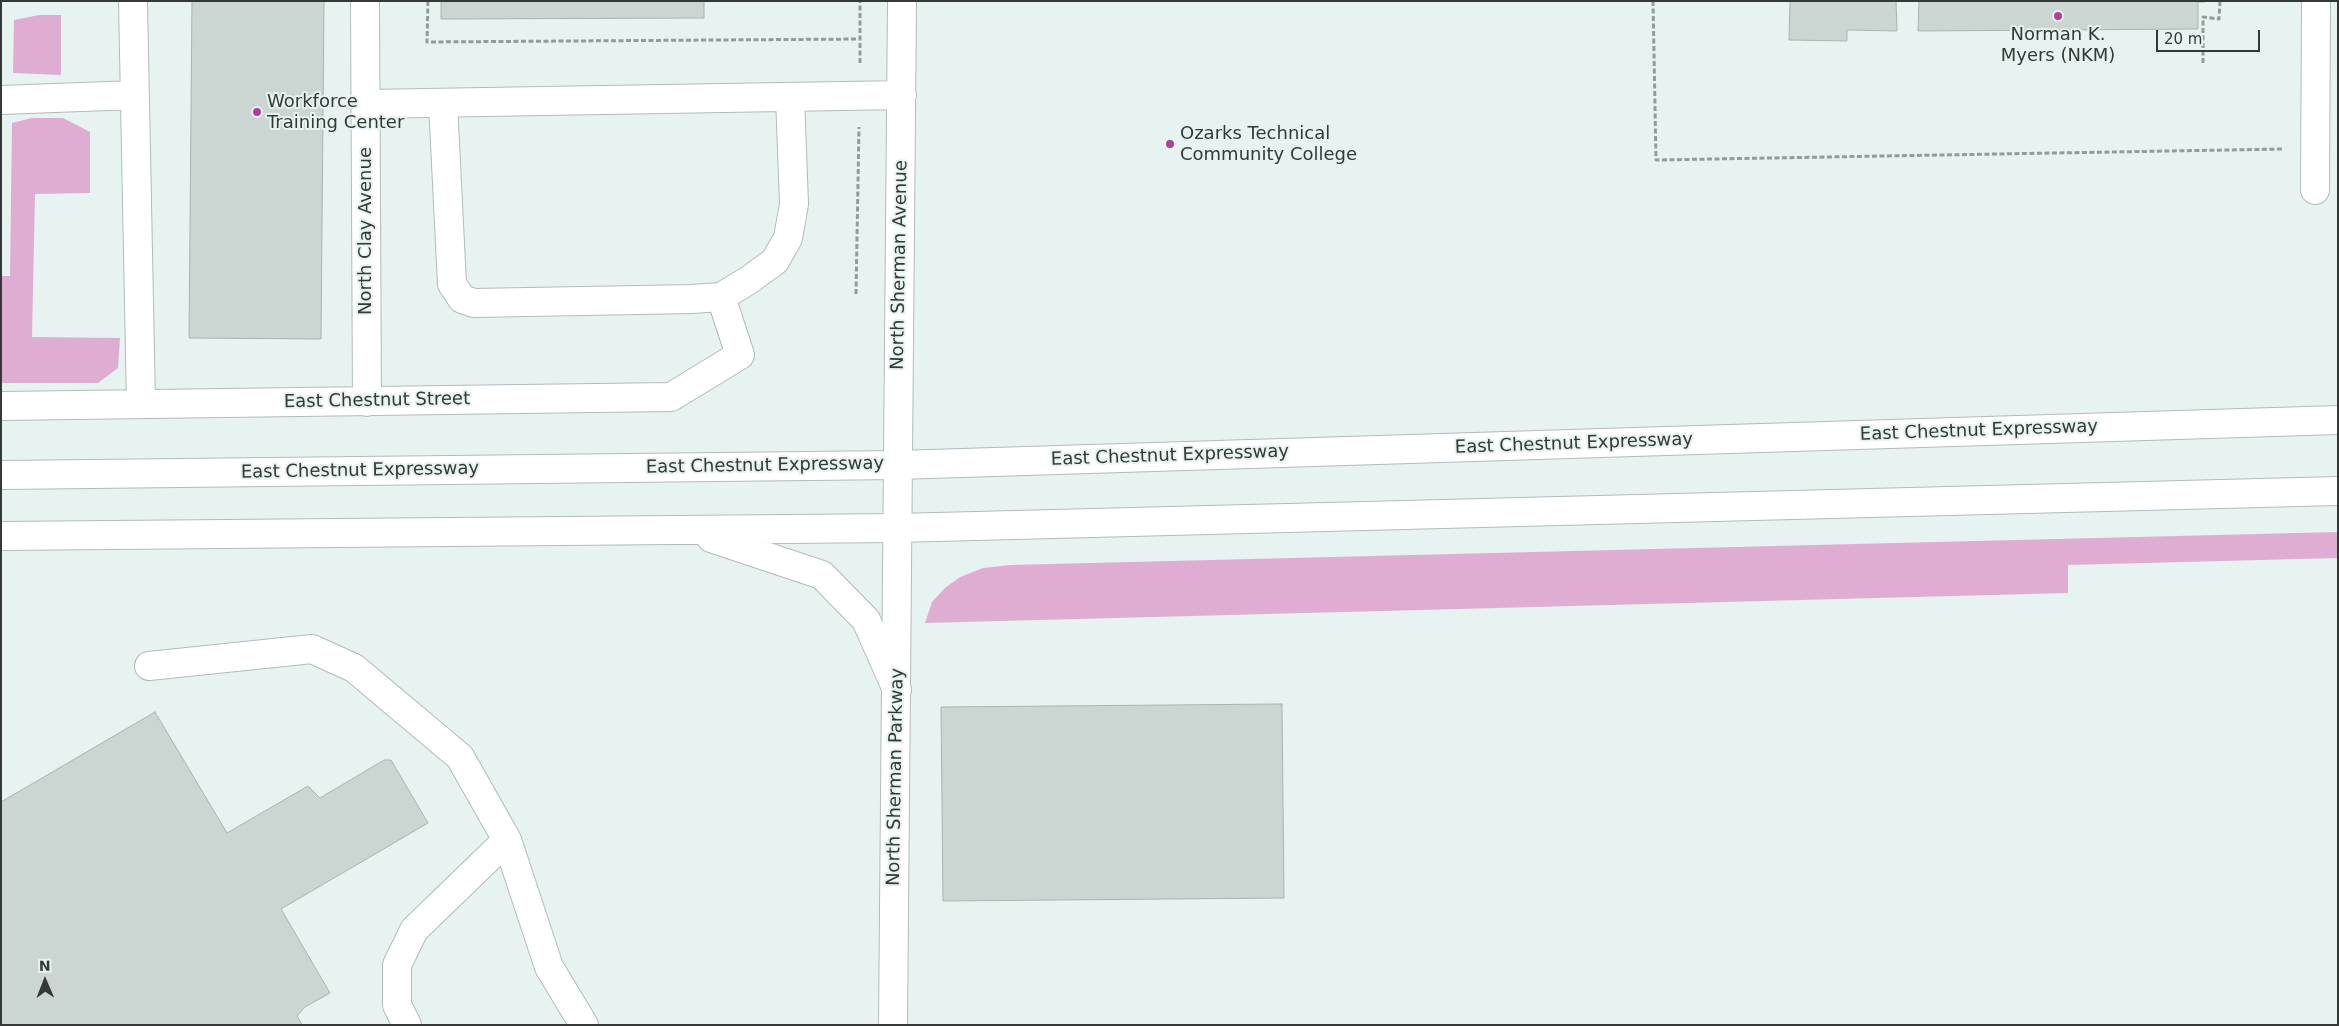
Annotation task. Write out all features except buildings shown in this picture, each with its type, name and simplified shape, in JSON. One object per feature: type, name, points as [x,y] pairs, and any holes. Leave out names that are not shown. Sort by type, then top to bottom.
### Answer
[{"type":"main road","points":[[133,1],[141,404]]},
{"type":"main road","name":"North Clay Avenue","points":[[365,1],[366,402]]},
{"type":"main road","name":"North Sherman Avenue","points":[[898,528],[902,1]]},
{"type":"main road","points":[[2315,190],[2316,1]]},
{"type":"main road","points":[[1,100],[135,95]]},
{"type":"main road","points":[[366,104],[902,95]]},
{"type":"main road","points":[[443,103],[452,284],[462,299],[474,302],[721,297],[776,261],[788,238],[794,204],[790,97]]},
{"type":"main road","name":"East Chestnut Street","points":[[1,406],[671,397],[740,354],[721,297]]},
{"type":"main road","name":"East Chestnut Expressway","points":[[1,475],[898,465],[2338,420]]},
{"type":"main road","points":[[1,536],[898,528],[2338,491]]},
{"type":"main road","name":"North Sherman Parkway","points":[[893,1025],[898,528]]},
{"type":"main road","points":[[691,531],[822,575],[866,620],[897,690]]},
{"type":"main road","points":[[149,666],[312,649],[354,668],[460,757],[508,840],[548,967],[584,1025]]},
{"type":"main road","points":[[407,1025],[397,1005],[397,965],[414,930],[508,840]]},
{"type":"path","points":[[428,1],[427,42],[860,40]]},
{"type":"path","points":[[856,294],[860,1]]},
{"type":"path","points":[[1653,1],[1656,160],[2315,149]]},
{"type":"path","points":[[2203,63],[2203,17],[2219,19],[2220,1]]},
{"type":"shaded area","points":[[39,15],[61,15],[61,75],[13,73],[14,20]]},
{"type":"shaded area","points":[[32,118],[63,118],[90,132],[90,193],[35,194],[32,337],[120,338],[118,368],[98,383],[1,383],[1,276],[10,276],[12,123]]},
{"type":"shaded area","points":[[2338,532],[2338,558],[2068,565],[2068,593],[925,623],[932,602],[945,588],[960,577],[983,568],[1010,565]]},
{"type":"place","name":"Norman K. Myers (NKM)","points":[[2058,16]]},
{"type":"place","name":"Workforce Training Center","points":[[257,112]]},
{"type":"place","name":"Ozarks Technical Community College","points":[[1170,144]]}]
